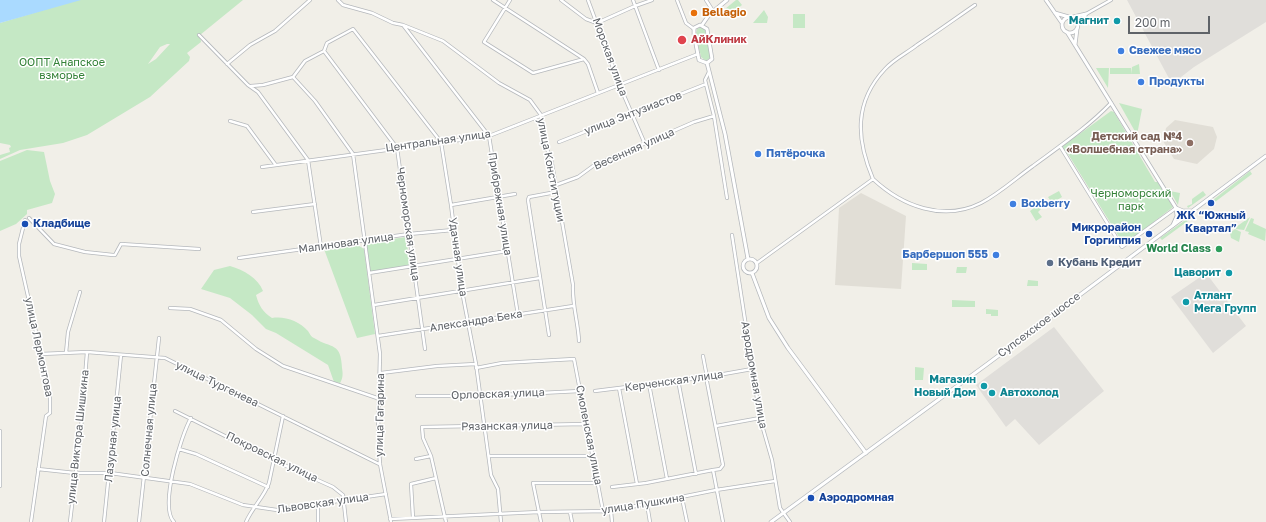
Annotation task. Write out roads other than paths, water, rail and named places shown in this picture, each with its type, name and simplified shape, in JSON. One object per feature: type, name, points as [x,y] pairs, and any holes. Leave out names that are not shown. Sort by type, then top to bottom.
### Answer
[{"type":"street","points":[[227,64],[250,45],[275,30],[310,0]]},
{"type":"street","name":"улица Конституции","points":[[338,0],[343,5],[372,13],[393,23],[403,25],[443,41],[499,83],[530,100],[541,115],[542,132],[545,145],[550,154],[573,285],[573,306],[576,311],[579,341]]},
{"type":"street","points":[[493,0],[584,59],[588,64],[598,93]]},
{"type":"street","points":[[510,0],[484,42],[533,73],[584,59]]},
{"type":"street","points":[[560,0],[586,18],[597,23],[652,0]]},
{"type":"street","name":"Морская улица","points":[[588,0],[619,84],[645,144]]},
{"type":"street","points":[[633,0],[659,70]]},
{"type":"street","points":[[678,0],[686,23],[694,29],[700,61],[707,63]]},
{"type":"street","points":[[706,0],[713,12]]},
{"type":"street","points":[[694,29],[698,25],[702,25],[713,12],[727,0]]},
{"type":"street","points":[[1046,0],[1062,23],[1063,29],[1067,32],[1112,103],[1176,208],[1177,216],[1173,225]]},
{"type":"street","points":[[1075,45],[1078,23],[1086,14],[1110,0]]},
{"type":"street","points":[[975,5],[886,68],[867,94],[862,109],[862,148],[873,179],[898,198],[923,209],[954,210],[976,204],[996,194],[1100,115],[1112,103]]},
{"type":"street","points":[[1054,12],[1071,17],[1078,23]]},
{"type":"street","points":[[1062,23],[1071,17],[1086,14]]},
{"type":"street","name":"Прибрежная улица","points":[[403,25],[489,136],[518,315]]},
{"type":"street","points":[[702,25],[708,29],[712,53],[712,59],[707,63]]},
{"type":"street","name":"Удачная улица","points":[[324,51],[327,43],[353,29],[441,142],[451,204],[453,230],[462,291],[476,366],[488,456],[491,475],[498,490],[501,522]]},
{"type":"street","points":[[1067,32],[1071,33],[1077,29]]},
{"type":"street","points":[[199,35],[227,64],[258,92],[308,160],[320,247]]},
{"type":"street","points":[[251,86],[263,85],[293,77],[305,61],[312,59],[324,51]]},
{"type":"street","name":"Черноморская улица","points":[[324,51],[397,148],[425,349]]},
{"type":"street","name":"Центральная улица","points":[[262,167],[275,164],[489,136],[698,54]]},
{"type":"street","points":[[707,63],[726,134],[748,259]]},
{"type":"street","points":[[709,71],[705,80],[714,116],[727,198]]},
{"type":"street","points":[[293,77],[315,101],[353,154]]},
{"type":"street","name":"улица Энтузиастов","points":[[559,142],[706,84]]},
{"type":"street","name":"Весенняя улица","points":[[556,185],[578,177],[593,166],[694,122],[714,116]]},
{"type":"street","points":[[230,121],[247,126],[275,164]]},
{"type":"street","points":[[1060,146],[1122,247],[1176,208]]},
{"type":"street","name":"улица Гагарина","points":[[353,154],[380,354],[381,372],[378,434],[380,464],[390,521]]},
{"type":"street","name":"Супсехское шоссе","points":[[771,522],[1266,156]]},
{"type":"street","points":[[752,273],[757,268],[757,263],[873,179]]},
{"type":"street","points":[[549,335],[528,200],[529,197],[533,195],[556,192]]},
{"type":"street","points":[[451,204],[515,194]]},
{"type":"street","points":[[254,212],[315,204]]},
{"type":"street","points":[[1176,208],[1182,211],[1191,211]]},
{"type":"street","name":"улица Лермонтова","points":[[31,522],[46,416],[50,413],[50,408],[48,381],[19,256],[19,244],[27,219],[54,244],[85,252],[113,256],[116,255],[121,244],[199,249]]},
{"type":"street","name":"Малиновая улица","points":[[239,258],[409,234],[453,230]]},
{"type":"street","name":"Аэродромная улица","points":[[732,235],[760,418],[772,460],[780,508],[783,513]]},
{"type":"street","points":[[369,273],[507,251]]},
{"type":"street","points":[[748,259],[753,259],[757,263]]},
{"type":"street","points":[[748,259],[744,263],[744,269],[748,273],[752,273]]},
{"type":"street","points":[[752,273],[769,318],[784,342],[866,453]]},
{"type":"street","points":[[374,305],[540,278]]},
{"type":"street","points":[[66,353],[68,332],[80,292]]},
{"type":"street","name":"Александра Бека","points":[[378,336],[573,306]]},
{"type":"street","points":[[170,308],[190,309],[221,320],[256,349],[283,366],[380,399]]},
{"type":"street","name":"Солнечная улица","points":[[139,522],[145,479],[159,338]]},
{"type":"street","name":"улица Тургенева","points":[[41,354],[87,352],[158,357],[178,365],[380,464]]},
{"type":"street","name":"улица Виктора Шишкина","points":[[70,522],[81,429],[87,352]]},
{"type":"street","name":"Лазурная улица","points":[[104,522],[121,355]]},
{"type":"street","points":[[703,356],[707,377]]},
{"type":"street","name":"Смоленская улица","points":[[476,366],[574,359],[603,511]]},
{"type":"street","points":[[381,372],[437,366],[476,366]]},
{"type":"street","name":"Керченская улица","points":[[595,391],[707,377],[752,368]]},
{"type":"street","points":[[678,380],[696,474]]},
{"type":"street","points":[[612,487],[638,484],[720,469],[723,465],[707,382]]},
{"type":"street","points":[[649,384],[667,479]]},
{"type":"street","points":[[619,388],[638,484]]},
{"type":"street","name":"Орловская улица","points":[[417,396],[480,396],[580,391]]},
{"type":"street","name":"Покровская улица","points":[[175,411],[275,461],[333,487],[340,491],[345,500]]},
{"type":"street","points":[[246,522],[254,507],[268,487],[275,461],[282,416]]},
{"type":"street","points":[[174,522],[169,513],[172,482],[179,449],[191,418]]},
{"type":"street","points":[[716,426],[760,418]]},
{"type":"street","name":"Рязанская улица","points":[[431,456],[423,438],[422,426],[586,424]]},
{"type":"street","points":[[0,431],[0,486]]},
{"type":"street","points":[[179,449],[196,454],[268,487]]},
{"type":"street","points":[[416,459],[431,456],[446,522]]},
{"type":"street","points":[[488,456],[592,456]]},
{"type":"street","name":"Львовская улица","points":[[38,469],[75,473],[110,473],[172,482],[202,488],[254,507],[282,510],[386,494]]},
{"type":"street","points":[[713,470],[723,522]]},
{"type":"street","points":[[413,518],[412,484],[436,478]]},
{"type":"street","name":"улица Пушкина","points":[[390,521],[413,518],[500,513],[611,511],[716,490],[776,481]]},
{"type":"street","points":[[541,522],[532,483],[598,483]]},
{"type":"street","points":[[682,498],[687,522]]},
{"type":"street","points":[[345,500],[346,522]]},
{"type":"street","points":[[647,504],[650,522]]},
{"type":"street","points":[[318,505],[318,522]]},
{"type":"street","points":[[611,511],[612,522]]},
{"type":"street","points":[[570,512],[572,522]]},
{"type":"street","points":[[783,513],[790,522]]},
{"type":"water","points":[[0,0],[81,0],[0,23]]},
{"type":"place","name":"Bellagio","points":[[694,13]]},
{"type":"place","name":"Магнит","points":[[1117,21]]},
{"type":"place","name":"АйКлиник","points":[[682,40]]},
{"type":"place","name":"Свежее мясо","points":[[1121,51]]},
{"type":"place","name":"Продукты","points":[[1141,82]]},
{"type":"place","name":"Детский сад №4 «Волшебная страна»","points":[[1190,143]]},
{"type":"place","name":"Пятёрочка","points":[[758,154]]},
{"type":"place","name":"ЖК “Южный Квартал”","points":[[1211,203]]},
{"type":"place","name":"Boxberry","points":[[1013,204]]},
{"type":"place","name":"Кладбище","points":[[25,224]]},
{"type":"place","name":"Микрорайон Горгиппия","points":[[1149,234]]},
{"type":"place","name":"World Class","points":[[1219,249]]},
{"type":"place","name":"Барбершоп 555","points":[[996,255]]},
{"type":"place","name":"Кубань Кредит","points":[[1050,263]]},
{"type":"place","name":"Цаворит","points":[[1229,273]]},
{"type":"place","name":"Атлант Мега Групп","points":[[1186,302]]},
{"type":"place","name":"Магазин Новый Дом","points":[[984,386]]},
{"type":"place","name":"Автохолод","points":[[992,393]]},
{"type":"place","name":"Аэродромная","points":[[811,498]]},
{"type":"park label","name":"ООПТ Анапское взморье","points":[[62,69]]},
{"type":"park label","name":"Черноморский парк","points":[[1131,200]]}]
